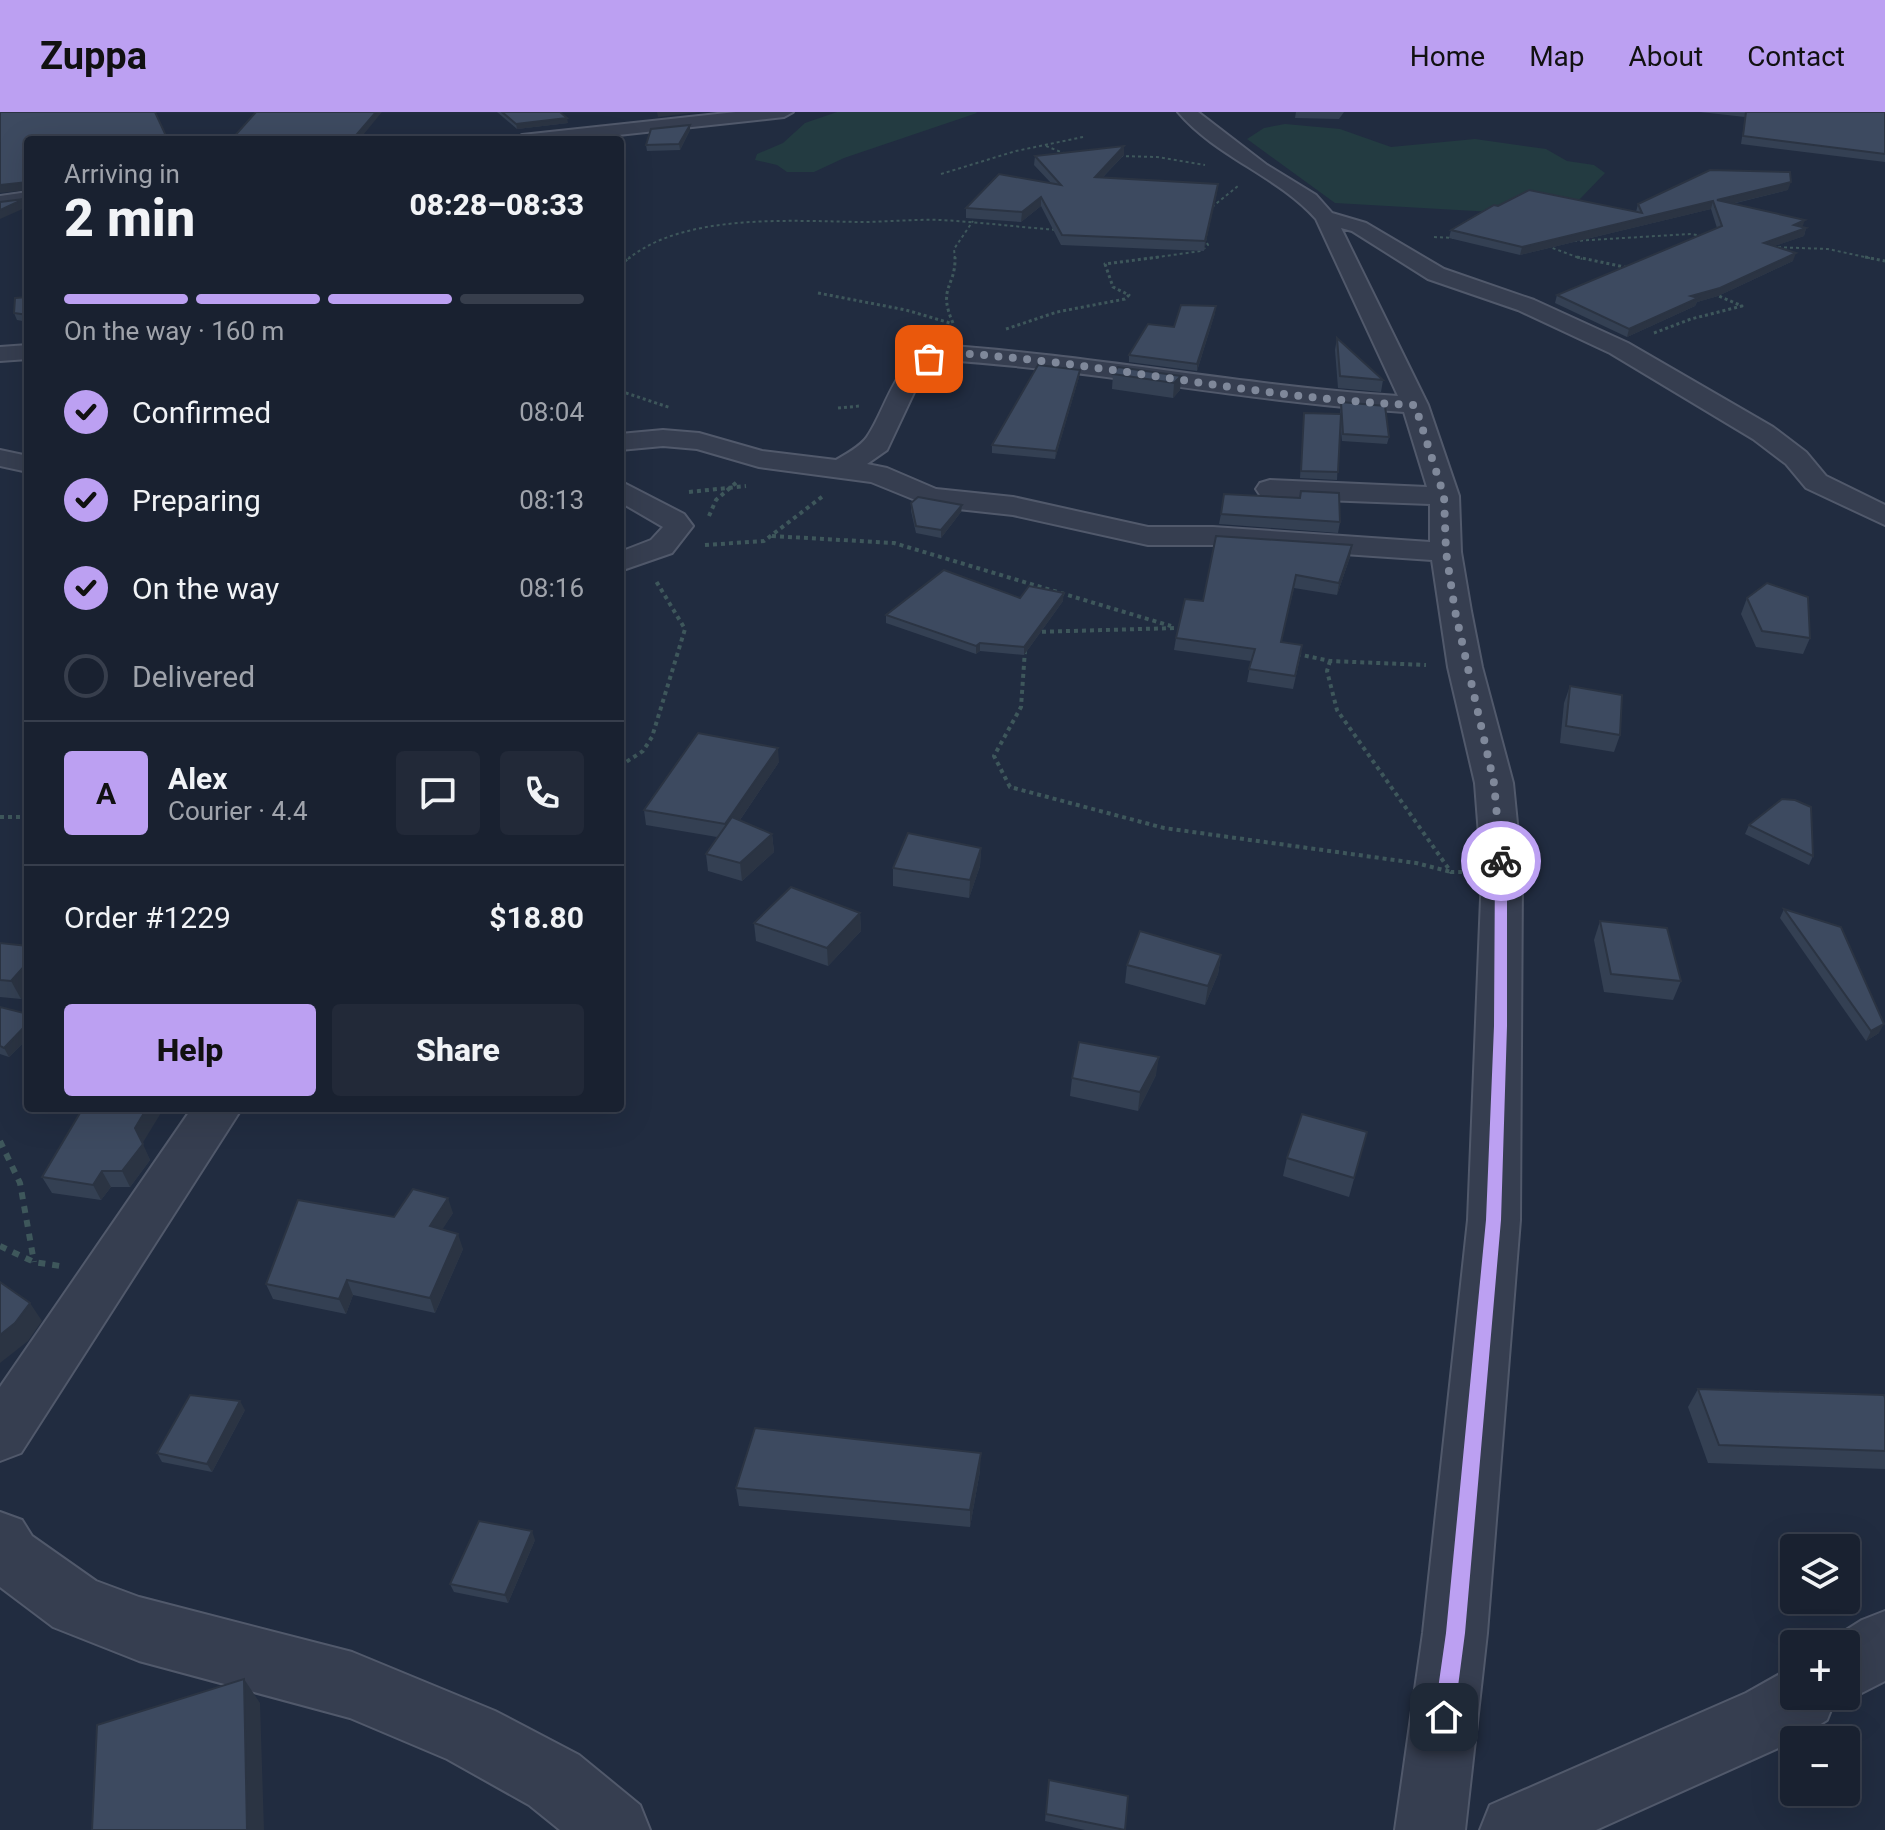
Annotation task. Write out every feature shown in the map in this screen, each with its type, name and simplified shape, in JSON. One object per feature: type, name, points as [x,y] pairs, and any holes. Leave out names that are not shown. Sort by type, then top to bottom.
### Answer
[{"type":"street","points":[[551,136],[784,112]]},
{"type":"street","points":[[1187,112],[1260,169],[1317,208],[1359,227],[1436,274],[1526,305],[1619,348],[1763,433],[1796,458],[1816,482],[1885,516]]},
{"type":"street","points":[[573,133],[576,122],[584,115]]},
{"type":"street","points":[[0,202],[24,199]]},
{"type":"street","points":[[1317,208],[1415,405],[1444,496],[1446,552],[1465,667],[1494,783],[1502,874],[1494,1220],[1455,1633],[1430,1830]]},
{"type":"street","points":[[0,354],[24,352]]},
{"type":"street","points":[[844,468],[877,444],[907,381],[938,352],[1049,360],[1333,400],[1415,405]]},
{"type":"street","points":[[624,442],[688,439],[759,459],[844,468],[890,477],[930,497],[1013,506],[1148,536],[1213,536],[1446,552]]},
{"type":"street","points":[[0,458],[24,463]]},
{"type":"street","points":[[1270,489],[1444,496]]},
{"type":"street","points":[[624,492],[673,520],[678,526],[671,541],[626,560]]},
{"type":"street","points":[[0,1435],[215,1112]]},
{"type":"street","points":[[0,1541],[10,1557],[76,1605],[139,1629],[352,1685],[471,1735],[554,1780],[615,1830]]},
{"type":"street","points":[[1860,1659],[1885,1643]]},
{"type":"street","points":[[1515,1830],[1781,1710]]},
{"type":"path","points":[[941,174],[1016,151],[1083,137]]},
{"type":"path","points":[[1046,146],[1070,156]]},
{"type":"path","points":[[1109,156],[1157,157],[1209,166]]},
{"type":"path","points":[[1211,212],[1218,199],[1253,177],[1317,208]]},
{"type":"path","points":[[624,262],[653,241],[716,227],[809,219],[973,221],[1066,231]]},
{"type":"path","points":[[818,293],[906,310],[956,325],[945,305],[945,291],[955,263],[954,249],[973,221]]},
{"type":"path","points":[[938,352],[985,343],[1009,327],[1048,314],[1125,299],[1129,295],[1113,287],[1105,264],[1201,251],[1208,242],[1198,232]]},
{"type":"path","points":[[1570,242],[1690,234],[1707,237]]},
{"type":"path","points":[[1373,235],[1462,238]]},
{"type":"path","points":[[1554,242],[1538,242],[1583,259],[1620,264],[1636,272]]},
{"type":"path","points":[[1762,246],[1828,249],[1885,261]]},
{"type":"path","points":[[1619,348],[1691,319],[1742,306],[1708,292]]},
{"type":"path","points":[[772,536],[834,488],[844,468]]},
{"type":"path","points":[[624,490],[706,492],[750,486]]},
{"type":"path","points":[[664,545],[742,544],[772,536],[894,543],[1177,628],[1030,632],[1025,651],[1021,707],[994,756],[1010,787],[1164,828],[1416,863],[1451,872],[1502,874]]},
{"type":"path","points":[[624,763],[643,751],[652,737],[685,629],[659,584],[626,560]]},
{"type":"path","points":[[1284,651],[1330,661],[1465,667]]},
{"type":"path","points":[[1330,661],[1327,671],[1337,710],[1451,872]]},
{"type":"path","points":[[0,817],[24,817]]},
{"type":"path","points":[[0,1141],[20,1183],[34,1262]]},
{"type":"path","points":[[0,1246],[34,1262],[108,1273]]},
{"type":"green space","points":[[837,112],[977,113],[844,158],[814,172],[787,172],[777,165],[755,160],[757,154],[783,143],[805,123]]},
{"type":"green space","points":[[1285,124],[1340,129],[1391,147],[1475,139],[1546,149],[1567,161],[1594,165],[1605,173],[1577,202],[1525,192],[1493,212],[1335,203],[1247,139],[1264,128]]},
{"type":"building","points":[[0,112],[155,112],[166,136],[24,136],[24,182],[0,185]]},
{"type":"building","points":[[256,112],[376,112],[355,136],[235,136]]},
{"type":"building","points":[[502,112],[560,112],[567,118],[516,124]]},
{"type":"building","points":[[1746,112],[1885,112],[1885,154],[1743,136]]},
{"type":"building","points":[[690,125],[679,144],[646,145],[651,129]]},
{"type":"building","points":[[1124,146],[1095,177],[1218,184],[1205,241],[1062,235],[1041,197],[1022,212],[966,208],[999,174],[1061,185],[1035,156]]},
{"type":"building","points":[[1710,170],[1790,172],[1791,182],[1717,200],[1805,220],[1794,225],[1806,228],[1764,243],[1796,253],[1720,288],[1691,296],[1698,298],[1629,329],[1557,295],[1722,226],[1713,201],[1522,247],[1451,230],[1494,205],[1498,206],[1529,190],[1642,213],[1638,204]]},
{"type":"building","points":[[24,199],[0,210],[0,202]]},
{"type":"building","points":[[24,297],[24,314],[14,313],[15,298]]},
{"type":"building","points":[[1181,305],[1216,306],[1197,364],[1129,355],[1148,324],[1174,327]]},
{"type":"building","points":[[1337,338],[1383,380],[1340,376]]},
{"type":"building","points":[[1038,365],[1080,370],[1056,451],[992,445]]},
{"type":"building","points":[[1118,367],[1181,376],[1174,383],[1113,374]]},
{"type":"building","points":[[1341,402],[1385,406],[1389,437],[1343,434]]},
{"type":"building","points":[[1304,413],[1341,414],[1338,472],[1301,471]]},
{"type":"building","points":[[1301,491],[1339,493],[1340,522],[1221,514],[1224,494],[1300,498]]},
{"type":"building","points":[[918,497],[962,505],[941,530],[916,526],[911,503]]},
{"type":"building","points":[[1216,536],[1352,545],[1339,583],[1296,575],[1281,642],[1302,645],[1295,676],[1249,669],[1255,649],[1176,638],[1185,599],[1203,601]]},
{"type":"building","points":[[944,570],[1020,598],[1029,586],[1064,593],[1024,647],[980,643],[976,646],[886,615]]},
{"type":"building","points":[[1767,583],[1808,597],[1810,638],[1762,631],[1747,598]]},
{"type":"building","points":[[1570,686],[1622,695],[1620,735],[1566,726]]},
{"type":"building","points":[[698,733],[778,748],[725,824],[644,810]]},
{"type":"building","points":[[1782,799],[1795,800],[1811,807],[1813,856],[1749,825]]},
{"type":"building","points":[[732,817],[772,834],[740,863],[706,854]]},
{"type":"building","points":[[908,833],[981,848],[970,880],[893,868]]},
{"type":"building","points":[[791,887],[860,913],[827,948],[754,923]]},
{"type":"building","points":[[1784,909],[1841,927],[1884,1024],[1871,1031]]},
{"type":"building","points":[[1600,921],[1667,928],[1681,981],[1611,974]]},
{"type":"building","points":[[1140,931],[1221,955],[1208,986],[1127,965]]},
{"type":"building","points":[[0,943],[24,946],[24,966],[11,981],[0,980]]},
{"type":"building","points":[[0,1007],[24,1013],[24,1027],[4,1048],[0,1046]]},
{"type":"building","points":[[1079,1042],[1159,1057],[1140,1092],[1072,1078]]},
{"type":"building","points":[[81,1112],[145,1112],[135,1128],[143,1144],[122,1171],[102,1171],[93,1185],[42,1177]]},
{"type":"building","points":[[1302,1114],[1367,1132],[1354,1178],[1287,1158]]},
{"type":"building","points":[[413,1189],[448,1198],[430,1226],[458,1234],[430,1298],[347,1280],[339,1299],[266,1284],[298,1200],[394,1217]]},
{"type":"building","points":[[0,1282],[30,1303],[15,1323],[0,1335]]},
{"type":"building","points":[[1698,1389],[1884,1395],[1885,1451],[1719,1445]]},
{"type":"building","points":[[190,1395],[240,1401],[207,1464],[157,1453]]},
{"type":"building","points":[[755,1428],[981,1453],[970,1510],[736,1488]]},
{"type":"building","points":[[479,1521],[532,1531],[505,1595],[450,1584]]},
{"type":"building","points":[[244,1679],[247,1830],[92,1830],[97,1725]]},
{"type":"building","points":[[1049,1780],[1128,1796],[1125,1830],[1046,1814]]},
{"type":"way so far","points":[[929,359],[938,352],[1010,356],[1333,400],[1415,405],[1444,496],[1446,552],[1455,611],[1465,667],[1494,783],[1501,861]]},
{"type":"route","points":[[1444,1717],[1455,1633],[1494,1220],[1501,861]]}]
